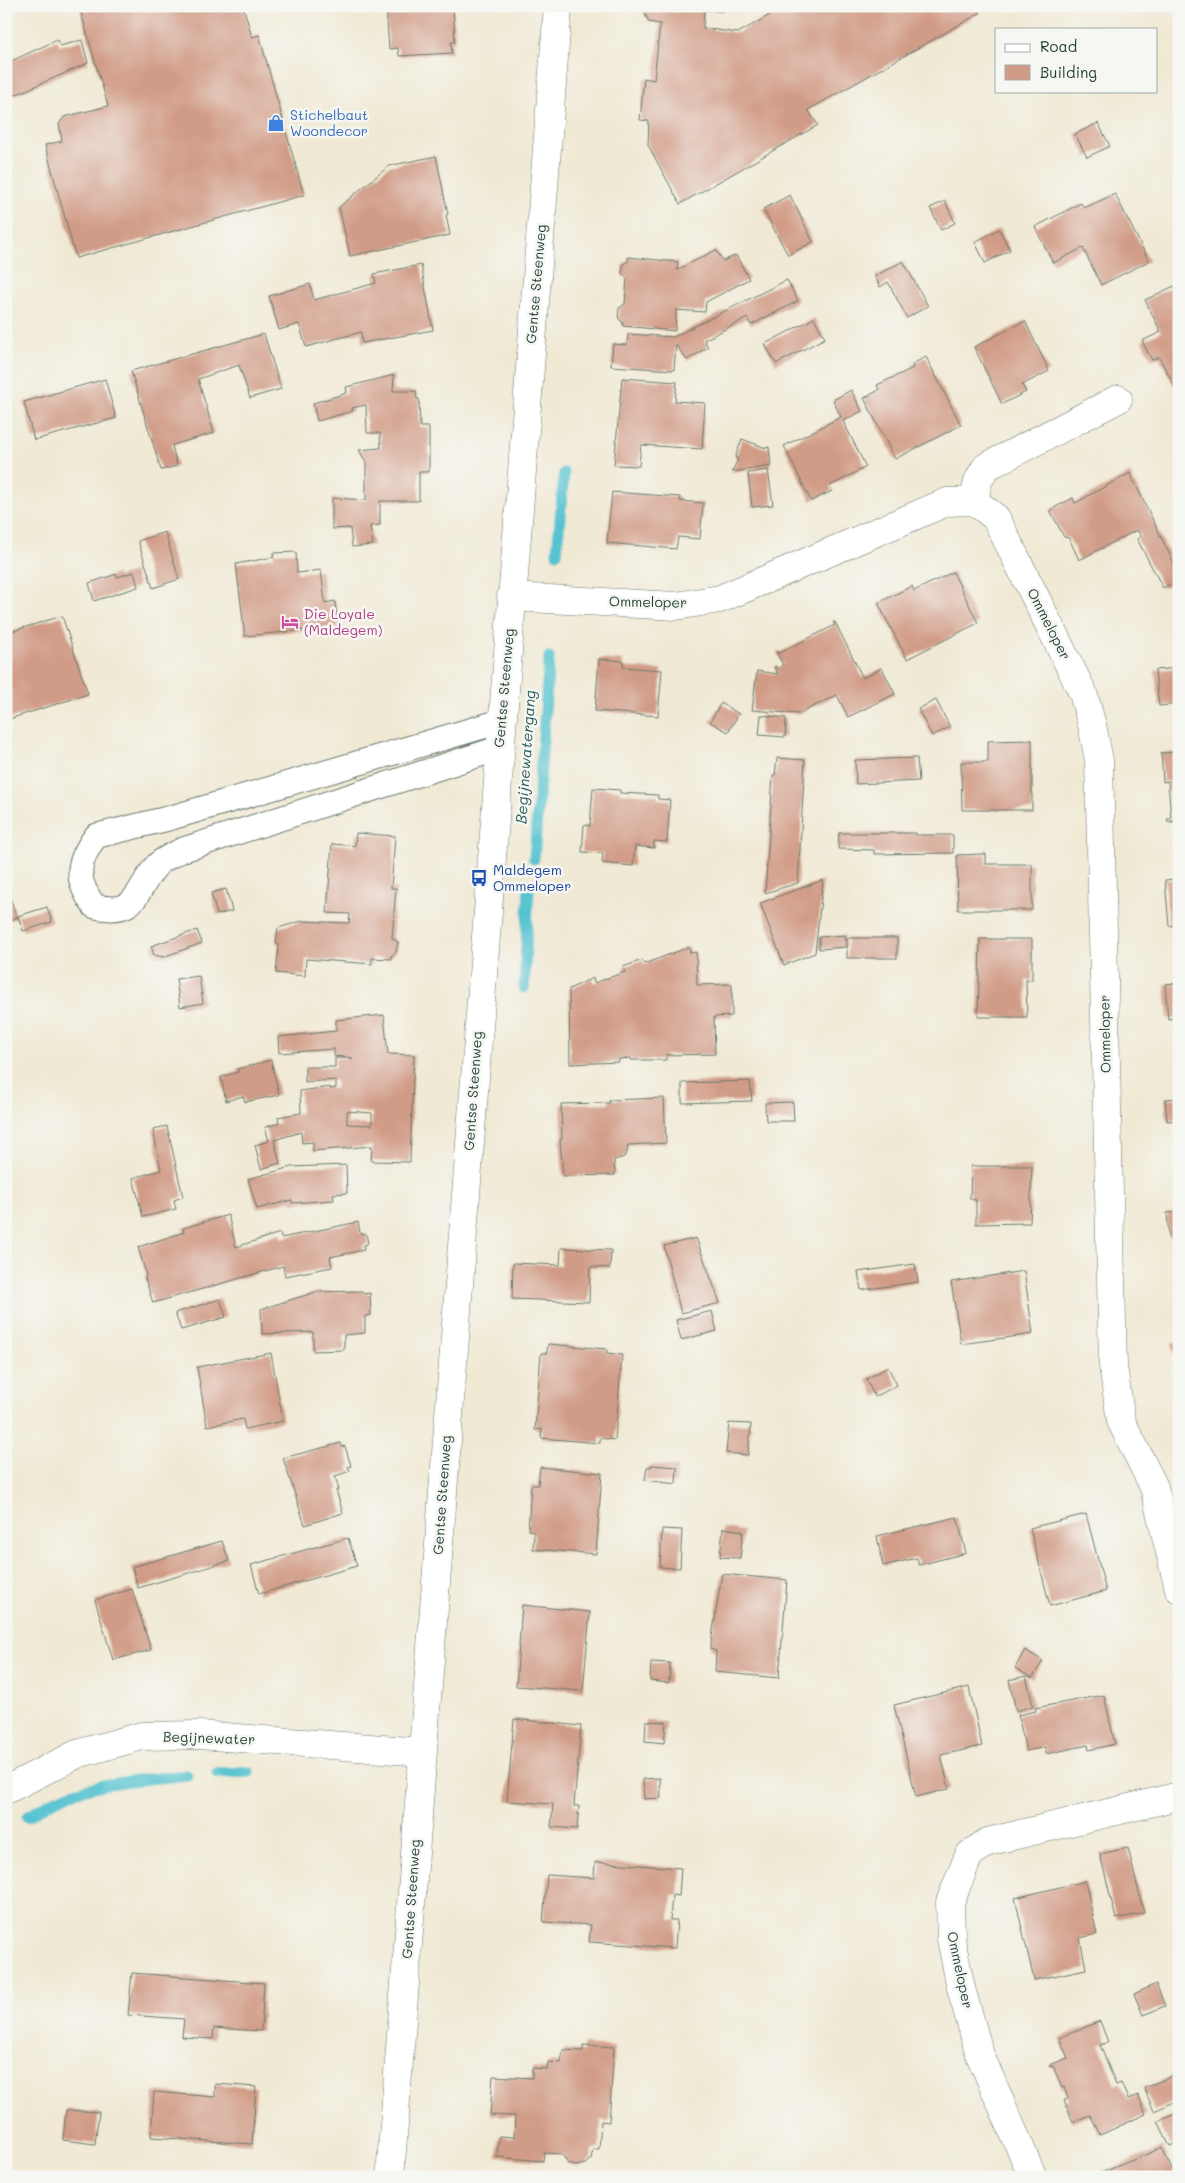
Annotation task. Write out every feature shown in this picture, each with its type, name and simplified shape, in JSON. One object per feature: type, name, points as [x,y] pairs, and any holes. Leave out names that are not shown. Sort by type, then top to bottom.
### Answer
[{"type":"street","name":"Gentse Steenweg","points":[[390,2177],[558,6]]},
{"type":"street","points":[[974,501],[978,481],[986,467],[1118,399]]},
{"type":"street","name":"Ommeloper","points":[[512,597],[676,606],[720,599],[947,502],[974,501],[996,518],[1083,692],[1099,760],[1113,1366],[1121,1421],[1154,1486],[1179,1589]]},
{"type":"street","name":"Begijnewater","points":[[6,1790],[77,1754],[142,1736],[199,1735],[422,1752]]},
{"type":"street","name":"Ommeloper","points":[[1033,2177],[980,2055],[961,1988],[951,1939],[950,1902],[969,1855],[986,1842],[1179,1796]]},
{"type":"lane","points":[[500,748],[182,850],[160,862],[146,879],[135,899],[123,908],[111,910],[94,906],[86,895],[80,866],[83,854],[96,836],[170,818],[502,721]]},
{"type":"building","points":[[79,6],[243,6],[252,37],[259,35],[304,195],[76,258],[45,145],[62,141],[59,124],[64,117],[108,106]]},
{"type":"building","points":[[386,6],[453,6],[455,42],[451,42],[452,53],[399,56],[398,48],[389,49]]},
{"type":"building","points":[[646,6],[724,6],[723,11],[704,10],[703,28],[738,33],[786,6],[976,6],[980,13],[808,110],[818,125],[680,204],[648,145],[649,121],[640,120],[644,78],[654,80],[660,24],[649,22],[645,14]]},
{"type":"building","points":[[57,40],[60,46],[82,40],[88,63],[6,99],[6,55],[9,62]]},
{"type":"building","points":[[1098,123],[1110,146],[1087,157],[1075,134]]},
{"type":"building","points":[[436,156],[448,214],[446,215],[450,235],[350,256],[339,207],[389,166]]},
{"type":"building","points":[[1115,194],[1149,261],[1101,285],[1083,248],[1053,263],[1035,227],[1081,203],[1084,208]]},
{"type":"building","points":[[790,195],[813,242],[788,255],[763,209]]},
{"type":"building","points":[[945,201],[955,223],[941,230],[930,208]]},
{"type":"building","points":[[999,229],[1010,250],[985,263],[975,242]]},
{"type":"building","points":[[716,250],[723,261],[736,255],[749,279],[706,302],[705,312],[676,310],[675,331],[623,326],[623,323],[618,318],[619,308],[625,304],[627,278],[622,274],[623,264],[628,261],[628,257],[678,262],[677,270]]},
{"type":"building","points":[[903,261],[928,306],[907,318],[888,282],[880,287],[875,276]]},
{"type":"building","points":[[421,265],[433,330],[362,343],[361,332],[306,347],[299,324],[279,330],[269,296],[310,284],[314,300],[376,283],[374,274]]},
{"type":"building","points":[[787,280],[798,301],[751,325],[747,318],[704,340],[708,347],[687,360],[676,345],[674,370],[611,366],[613,344],[627,345],[628,334],[673,337]]},
{"type":"building","points":[[1174,286],[1179,296],[1179,390],[1177,391],[1159,357],[1152,360],[1142,341],[1161,332],[1145,300]]},
{"type":"building","points":[[814,318],[825,338],[776,364],[765,344]]},
{"type":"building","points":[[1025,321],[1049,371],[1022,385],[1026,392],[1002,404],[974,347]]},
{"type":"building","points":[[264,334],[281,389],[250,398],[239,365],[198,379],[214,433],[172,445],[177,466],[161,470],[131,371]]},
{"type":"building","points":[[926,357],[961,425],[895,459],[864,398],[879,390],[877,385],[913,368],[912,364]]},
{"type":"building","points":[[394,375],[393,391],[416,391],[417,399],[419,399],[420,427],[429,427],[429,472],[419,472],[419,501],[380,501],[380,525],[370,526],[373,545],[352,547],[350,528],[332,529],[332,498],[366,500],[366,462],[359,450],[381,448],[380,433],[367,433],[366,405],[352,408],[353,411],[317,421],[313,403],[347,393],[346,387]]},
{"type":"building","points":[[622,378],[677,382],[675,401],[705,403],[702,449],[641,445],[639,466],[614,465]]},
{"type":"building","points":[[105,379],[116,418],[34,440],[24,402]]},
{"type":"building","points":[[851,390],[862,411],[843,421],[866,467],[830,486],[832,491],[811,501],[784,446],[841,417],[833,400]]},
{"type":"building","points":[[742,439],[766,448],[769,447],[771,466],[732,472],[738,459],[735,458]]},
{"type":"building","points":[[768,470],[773,505],[752,507],[748,473]]},
{"type":"building","points":[[1130,473],[1179,574],[1179,580],[1163,588],[1137,539],[1141,536],[1137,530],[1079,560],[1069,538],[1064,537],[1050,510],[1073,498],[1075,503]]},
{"type":"building","points":[[612,492],[680,497],[680,501],[703,503],[700,539],[678,537],[676,549],[607,543]]},
{"type":"building","points":[[165,532],[179,579],[153,588],[138,541]]},
{"type":"building","points":[[296,552],[297,573],[321,570],[325,603],[335,601],[338,627],[245,636],[236,564],[274,557],[273,553]]},
{"type":"building","points":[[134,572],[138,587],[94,601],[89,583],[117,574],[117,577]]},
{"type":"building","points":[[953,572],[978,623],[907,659],[878,603],[912,586],[914,591]]},
{"type":"building","points":[[62,616],[88,694],[6,720],[6,633]]},
{"type":"building","points":[[833,622],[835,622],[863,678],[882,668],[895,694],[848,717],[837,695],[798,714],[752,710],[757,671],[778,674],[774,667],[776,666],[777,669],[783,665],[776,651],[779,653],[835,625]]},
{"type":"building","points":[[599,659],[623,661],[623,667],[662,670],[658,716],[595,711]]},
{"type":"building","points":[[1179,668],[1179,704],[1159,706],[1155,670]]},
{"type":"building","points":[[936,700],[950,727],[932,736],[918,709]]},
{"type":"building","points":[[721,703],[739,714],[728,732],[710,722]]},
{"type":"building","points":[[761,715],[786,718],[785,737],[759,735]]},
{"type":"building","points":[[1032,740],[1032,810],[962,810],[961,762],[988,762],[988,741]]},
{"type":"building","points":[[1179,752],[1179,821],[1168,822],[1167,819],[1171,819],[1168,781],[1163,782],[1161,753]]},
{"type":"building","points":[[777,758],[805,760],[798,883],[765,893],[773,775],[775,775]]},
{"type":"building","points":[[917,758],[919,781],[856,784],[855,760]]},
{"type":"building","points":[[593,788],[620,790],[620,793],[658,795],[658,799],[670,800],[667,842],[654,841],[654,848],[635,846],[633,866],[602,863],[603,853],[582,852],[584,825],[590,826]]},
{"type":"building","points":[[356,833],[395,836],[391,888],[396,888],[392,938],[398,942],[396,952],[391,956],[391,959],[372,958],[372,964],[306,959],[305,976],[276,973],[279,944],[276,943],[278,928],[302,921],[349,923],[350,914],[327,913],[332,844],[355,846]]},
{"type":"building","points":[[839,833],[953,835],[953,853],[874,854],[874,850],[838,849]]},
{"type":"building","points":[[986,854],[986,864],[1032,864],[1032,910],[958,910],[957,855]]},
{"type":"building","points":[[1174,867],[1179,867],[1179,925],[1169,926],[1165,880],[1175,879]]},
{"type":"building","points":[[823,880],[815,953],[784,965],[760,903]]},
{"type":"building","points":[[6,886],[17,918],[6,921]]},
{"type":"building","points":[[226,889],[232,911],[217,915],[211,893]]},
{"type":"building","points":[[47,907],[52,922],[23,931],[18,916]]},
{"type":"building","points":[[197,930],[202,943],[163,957],[154,955],[151,946]]},
{"type":"building","points":[[845,935],[846,947],[819,949],[819,937]]},
{"type":"building","points":[[847,938],[897,938],[897,958],[847,958]]},
{"type":"building","points":[[980,939],[1032,939],[1032,980],[1026,980],[1027,1017],[978,1017]]},
{"type":"building","points":[[689,947],[690,953],[696,952],[697,985],[732,984],[732,1016],[714,1017],[715,1054],[666,1055],[666,1060],[631,1060],[631,1058],[619,1059],[619,1062],[570,1064],[569,989],[593,978],[594,983],[625,972],[623,967],[642,960],[644,964]]},
{"type":"building","points":[[199,976],[203,1003],[180,1007],[176,979]]},
{"type":"building","points":[[1179,983],[1179,1018],[1168,1019],[1165,984]]},
{"type":"building","points":[[384,1015],[388,1054],[414,1055],[410,1162],[371,1161],[372,1146],[313,1151],[313,1142],[302,1143],[301,1132],[274,1140],[280,1163],[261,1169],[255,1145],[269,1141],[265,1127],[279,1123],[278,1117],[301,1113],[300,1091],[336,1088],[336,1080],[305,1082],[305,1067],[335,1067],[335,1058],[353,1058],[334,1056],[334,1049],[279,1053],[278,1037],[336,1031],[336,1020]],"holes":[[[347,1111],[372,1113],[372,1125],[347,1124]]]},
{"type":"building","points":[[271,1060],[279,1095],[245,1102],[243,1096],[226,1101],[221,1077],[238,1072],[237,1069]]},
{"type":"building","points":[[750,1081],[752,1101],[682,1103],[682,1083]]},
{"type":"building","points":[[664,1098],[666,1143],[628,1145],[627,1153],[624,1157],[614,1160],[615,1175],[563,1176],[560,1140],[562,1139],[561,1104],[610,1103],[609,1100]]},
{"type":"building","points":[[1179,1098],[1179,1120],[1167,1121],[1165,1099]]},
{"type":"building","points":[[793,1102],[794,1121],[766,1121],[765,1103]]},
{"type":"building","points":[[167,1126],[183,1197],[174,1200],[176,1209],[143,1217],[133,1178],[161,1170],[153,1129]]},
{"type":"building","points":[[346,1165],[347,1193],[333,1194],[334,1200],[292,1203],[292,1200],[257,1209],[248,1179],[291,1167]]},
{"type":"building","points":[[971,1166],[1032,1166],[1030,1223],[976,1224],[976,1200],[970,1199]]},
{"type":"building","points":[[1179,1212],[1179,1262],[1177,1262],[1175,1236],[1169,1237],[1167,1213]]},
{"type":"building","points":[[228,1215],[236,1247],[280,1233],[281,1238],[358,1222],[360,1233],[366,1234],[368,1243],[363,1246],[364,1250],[330,1257],[332,1267],[285,1276],[283,1266],[153,1303],[138,1247],[184,1232],[183,1228]]},
{"type":"building","points":[[696,1238],[720,1303],[681,1313],[664,1246]]},
{"type":"building","points":[[561,1248],[611,1250],[610,1268],[590,1267],[589,1302],[512,1299],[513,1263],[560,1265]]},
{"type":"building","points":[[915,1264],[918,1282],[861,1290],[858,1272]]},
{"type":"building","points":[[1024,1271],[1033,1334],[961,1344],[951,1282]]},
{"type":"building","points":[[362,1291],[363,1294],[370,1293],[371,1315],[365,1316],[365,1333],[344,1335],[344,1350],[313,1351],[313,1332],[262,1334],[261,1309],[316,1292]]},
{"type":"building","points":[[220,1299],[226,1317],[181,1330],[175,1313]]},
{"type":"building","points":[[712,1311],[717,1331],[681,1340],[676,1320]]},
{"type":"building","points":[[1179,1342],[1179,1367],[1178,1367],[1172,1344]]},
{"type":"building","points":[[548,1344],[607,1349],[607,1353],[622,1355],[615,1440],[600,1438],[600,1443],[541,1438],[542,1429],[535,1430],[541,1353],[547,1353]]},
{"type":"building","points":[[271,1353],[283,1421],[245,1429],[243,1419],[207,1426],[197,1367]]},
{"type":"building","points":[[888,1367],[897,1385],[875,1397],[866,1379]]},
{"type":"building","points":[[729,1423],[751,1424],[748,1455],[726,1453]]},
{"type":"building","points":[[341,1443],[342,1447],[345,1446],[351,1466],[348,1467],[350,1471],[335,1476],[339,1490],[336,1490],[343,1513],[305,1525],[283,1458]]},
{"type":"building","points":[[651,1465],[677,1467],[676,1484],[645,1480],[647,1467],[651,1467]]},
{"type":"building","points":[[540,1467],[602,1473],[596,1554],[533,1549],[534,1532],[528,1530],[531,1485],[538,1485]]},
{"type":"building","points":[[1086,1514],[1106,1591],[1050,1606],[1030,1528]]},
{"type":"building","points":[[957,1517],[966,1553],[919,1565],[917,1558],[883,1566],[877,1536]]},
{"type":"building","points":[[723,1528],[743,1531],[740,1558],[720,1557]]},
{"type":"building","points":[[662,1529],[682,1530],[680,1568],[660,1567]]},
{"type":"building","points":[[348,1538],[357,1566],[259,1594],[251,1565]]},
{"type":"building","points":[[222,1541],[229,1561],[138,1588],[132,1567]]},
{"type":"building","points":[[722,1574],[787,1580],[779,1678],[715,1672],[716,1651],[710,1649]]},
{"type":"building","points":[[132,1589],[151,1650],[113,1660],[95,1600]]},
{"type":"building","points":[[522,1605],[590,1612],[583,1691],[516,1686]]},
{"type":"building","points":[[1025,1650],[1043,1661],[1032,1678],[1015,1668]]},
{"type":"building","points":[[651,1662],[670,1663],[669,1683],[650,1681]]},
{"type":"building","points":[[1026,1676],[1033,1706],[1016,1711],[1009,1680]]},
{"type":"building","points":[[969,1687],[982,1746],[941,1755],[949,1789],[916,1797],[894,1705]]},
{"type":"building","points":[[1104,1695],[1115,1744],[1089,1750],[1088,1745],[1046,1754],[1045,1747],[1026,1751],[1018,1715],[1036,1711],[1035,1708]]},
{"type":"building","points":[[514,1719],[581,1726],[574,1806],[579,1806],[577,1829],[551,1827],[553,1804],[507,1801]]},
{"type":"building","points":[[646,1721],[666,1722],[664,1743],[645,1741]]},
{"type":"building","points":[[660,1778],[661,1798],[644,1799],[643,1779]]},
{"type":"building","points":[[1128,1848],[1144,1913],[1116,1919],[1100,1854]]},
{"type":"building","points":[[595,1862],[681,1868],[679,1896],[672,1895],[670,1920],[677,1920],[675,1948],[589,1942],[591,1925],[543,1922],[547,1875],[594,1878]]},
{"type":"building","points":[[1085,1881],[1097,1934],[1080,1938],[1086,1969],[1034,1980],[1015,1898]]},
{"type":"building","points":[[132,1973],[264,1983],[261,2031],[214,2028],[213,2039],[182,2037],[184,2019],[128,2015]]},
{"type":"building","points":[[1156,1984],[1165,2006],[1143,2015],[1134,1994]]},
{"type":"building","points":[[1100,2021],[1108,2042],[1100,2045],[1116,2085],[1121,2083],[1128,2099],[1138,2095],[1146,2114],[1100,2135],[1090,2115],[1073,2122],[1064,2100],[1068,2099],[1064,2087],[1062,2088],[1053,2066],[1049,2065],[1068,2058],[1059,2038]]},
{"type":"building","points":[[583,2045],[614,2047],[609,2122],[601,2121],[599,2149],[593,2149],[591,2159],[585,2164],[576,2166],[568,2164],[562,2154],[544,2153],[543,2161],[497,2157],[499,2136],[514,2137],[515,2116],[490,2115],[493,2076],[532,2078],[532,2068],[547,2069],[548,2062],[561,2063],[563,2050],[583,2051]]},
{"type":"building","points":[[1177,2074],[1179,2078],[1179,2100],[1154,2111],[1144,2088]]},
{"type":"building","points":[[215,2084],[256,2087],[252,2144],[151,2137],[154,2092],[215,2097]]},
{"type":"building","points":[[66,2110],[99,2112],[95,2144],[63,2140]]},
{"type":"building","points":[[1179,2113],[1179,2142],[1170,2146],[1158,2121]]},
{"type":"building","points":[[1162,2147],[1175,2177],[1091,2177],[1150,2153]]},
{"type":"waterway","name":"Begijnewatergang","points":[[557,553],[564,473]]},
{"type":"waterway","name":"Begijnewatergang","points":[[534,859],[549,657]]},
{"type":"waterway","name":"Begijnewatergang","points":[[524,988],[529,887]]},
{"type":"waterway","name":"Begijnewatergang","points":[[217,1773],[249,1772]]},
{"type":"waterway","name":"Begijnewatergang","points":[[27,1817],[57,1799],[88,1788],[121,1782],[187,1775]]},
{"type":"place","name":"Stichelbaut Woondecor","points":[[276,123]]},
{"type":"place","name":"Die Loyale (Maldegem)","points":[[290,622]]},
{"type":"place","name":"Maldegem Ommeloper","points":[[479,878]]}]
